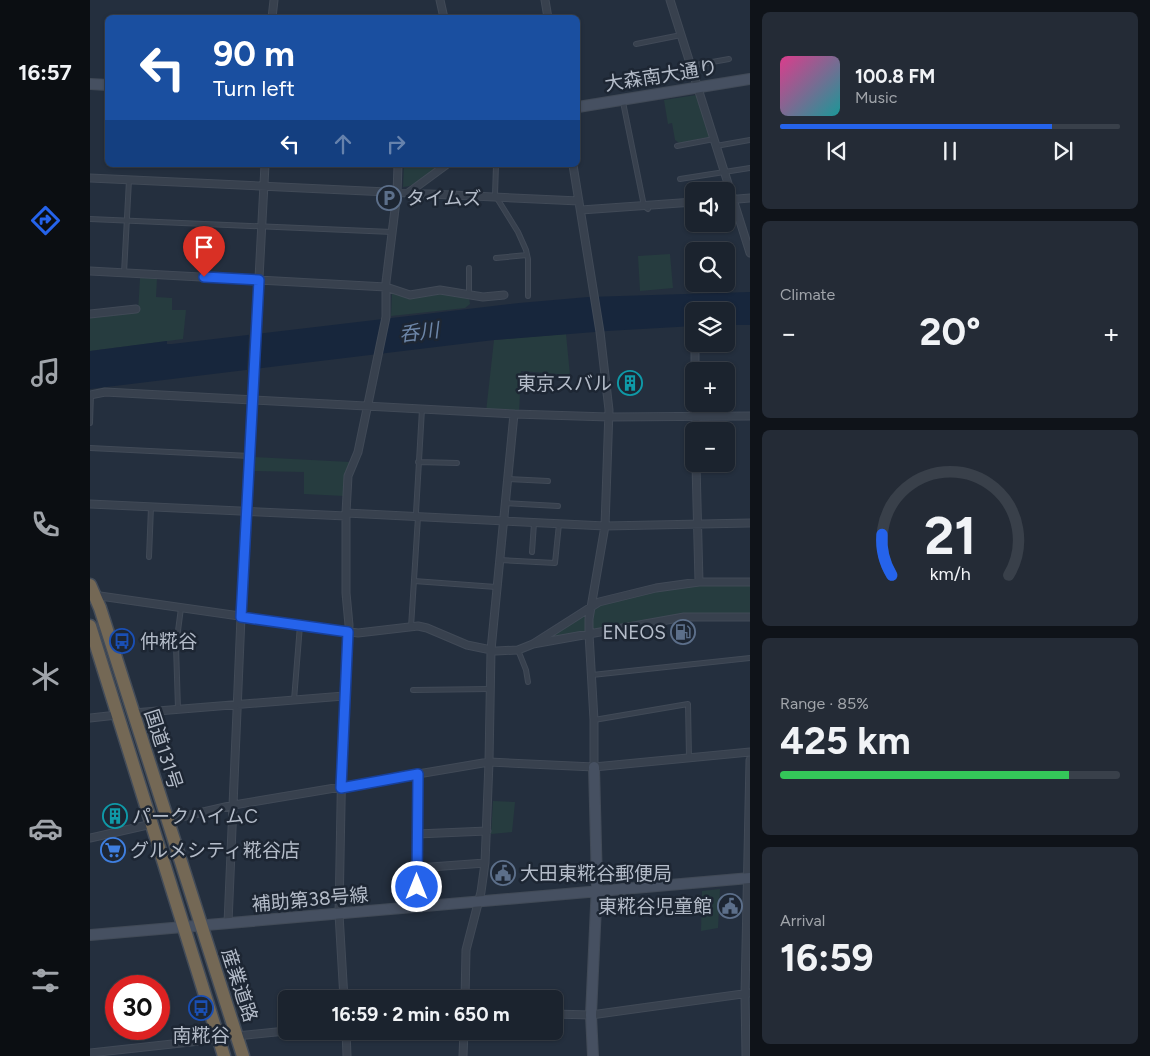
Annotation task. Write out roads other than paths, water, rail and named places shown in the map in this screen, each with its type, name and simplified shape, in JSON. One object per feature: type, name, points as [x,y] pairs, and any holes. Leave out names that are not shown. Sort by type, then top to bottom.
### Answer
[{"type":"highway","name":"国道131号","points":[[92,592],[201,925]]},
{"type":"highway","name":"国道131号","points":[[90,626],[182,926]]},
{"type":"highway","name":"産業道路","points":[[201,925],[243,1056]]},
{"type":"highway","name":"産業道路","points":[[182,926],[224,1056]]},
{"type":"street","points":[[272,15],[274,0]]},
{"type":"street","points":[[440,0],[443,15]]},
{"type":"street","points":[[545,0],[548,15]]},
{"type":"street","points":[[670,0],[685,43],[690,66],[726,182]]},
{"type":"street","name":"大森南大通り","points":[[580,107],[750,79]]},
{"type":"street","points":[[90,84],[105,85]]},
{"type":"street","points":[[228,923],[241,617],[265,167]]},
{"type":"street","points":[[343,990],[339,914],[344,696],[349,625],[346,593],[348,476],[358,452],[369,406],[386,317],[386,287],[397,193],[398,167]]},
{"type":"street","points":[[408,193],[443,167]]},
{"type":"street","points":[[573,167],[600,332],[609,417],[605,526],[589,634],[594,720],[597,892],[591,1015],[593,1056]]},
{"type":"street","points":[[90,178],[408,193],[477,199],[579,201]]},
{"type":"street","points":[[735,199],[750,198]]},
{"type":"street","points":[[581,210],[646,208],[685,203]]},
{"type":"street","points":[[735,210],[747,235],[750,253]]},
{"type":"street","points":[[90,271],[386,287],[410,295],[440,290],[483,297],[504,294]]},
{"type":"street","points":[[90,314],[136,309]]},
{"type":"street","points":[[91,395],[105,392],[514,414],[609,417],[750,416]]},
{"type":"street","points":[[696,412],[696,422]]},
{"type":"street","points":[[464,990],[466,950],[479,901],[485,863],[491,650],[514,414]]},
{"type":"street","points":[[696,472],[699,582]]},
{"type":"street","points":[[90,504],[605,526],[750,523]]},
{"type":"street","points":[[92,592],[181,608],[348,632],[358,633],[411,627],[427,628],[467,645],[491,650],[518,650],[533,644],[599,602],[656,588],[699,582],[750,582]]},
{"type":"street","points":[[533,644],[684,617],[750,617]]},
{"type":"street","points":[[133,713],[344,696]]},
{"type":"street","points":[[90,718],[117,715]]},
{"type":"street","points":[[168,820],[234,805],[489,762],[594,767],[750,752]]},
{"type":"street","points":[[746,1056],[750,760]]},
{"type":"street","points":[[417,907],[418,774]]},
{"type":"street","points":[[90,838],[152,824]]},
{"type":"street","points":[[418,834],[487,831]]},
{"type":"street","points":[[417,868],[485,863]]},
{"type":"street","name":"補助第38号線","points":[[90,936],[182,926],[749,878]]},
{"type":"street","points":[[563,1014],[591,1015],[747,994]]},
{"type":"street","points":[[237,1036],[278,1032]]},
{"type":"street","points":[[90,1053],[218,1039]]},
{"type":"street","points":[[346,1040],[347,1056]]},
{"type":"street","points":[[463,1056],[464,1040]]},
{"type":"lane","points":[[636,44],[681,35]]},
{"type":"lane","points":[[690,66],[729,59]]},
{"type":"lane","points":[[623,99],[646,208]]},
{"type":"lane","points":[[677,146],[750,140]]},
{"type":"lane","points":[[496,167],[496,198],[518,232],[526,255],[528,296]]},
{"type":"lane","points":[[680,179],[750,168]]},
{"type":"lane","points":[[124,273],[129,180]]},
{"type":"lane","points":[[90,219],[392,232]]},
{"type":"lane","points":[[496,258],[526,255]]},
{"type":"lane","points":[[469,268],[469,294]]},
{"type":"lane","points":[[90,424],[91,395]]},
{"type":"lane","points":[[411,627],[422,409]]},
{"type":"lane","points":[[90,448],[250,456]]},
{"type":"lane","points":[[418,462],[456,463]]},
{"type":"lane","points":[[507,479],[548,481]]},
{"type":"lane","points":[[505,503],[558,506]]},
{"type":"lane","points":[[149,557],[151,507]]},
{"type":"lane","points":[[532,552],[534,523]]},
{"type":"lane","points":[[499,560],[555,563],[559,524]]},
{"type":"lane","points":[[414,580],[496,587]]},
{"type":"lane","points":[[178,709],[176,646],[181,608]]},
{"type":"lane","points":[[294,700],[300,625]]},
{"type":"lane","points":[[518,650],[526,670],[528,682]]},
{"type":"lane","points":[[592,676],[750,658]]},
{"type":"lane","points":[[413,690],[490,689]]},
{"type":"lane","points":[[594,720],[688,704],[689,758]]},
{"type":"water","name":"呑川","points":[[750,292],[750,325],[735,325],[735,302],[685,302],[685,327],[494,340],[90,389],[90,351],[167,341],[167,344],[172,344],[519,303],[588,297]]},
{"type":"place","name":"タイムズ","points":[[389,198]]},
{"type":"place","name":"東京スバル","points":[[630,383]]},
{"type":"place","name":"ENEOS","points":[[683,632]]},
{"type":"place","name":"仲糀谷","points":[[122,641]]},
{"type":"place","name":"パークハイムC","points":[[115,816]]},
{"type":"place","name":"グルメシティ糀谷店","points":[[113,850]]},
{"type":"place","name":"大田東糀谷郵便局","points":[[503,873]]},
{"type":"place","name":"東糀谷児童館","points":[[730,906]]},
{"type":"place","name":"南糀谷","points":[[201,1008]]}]
